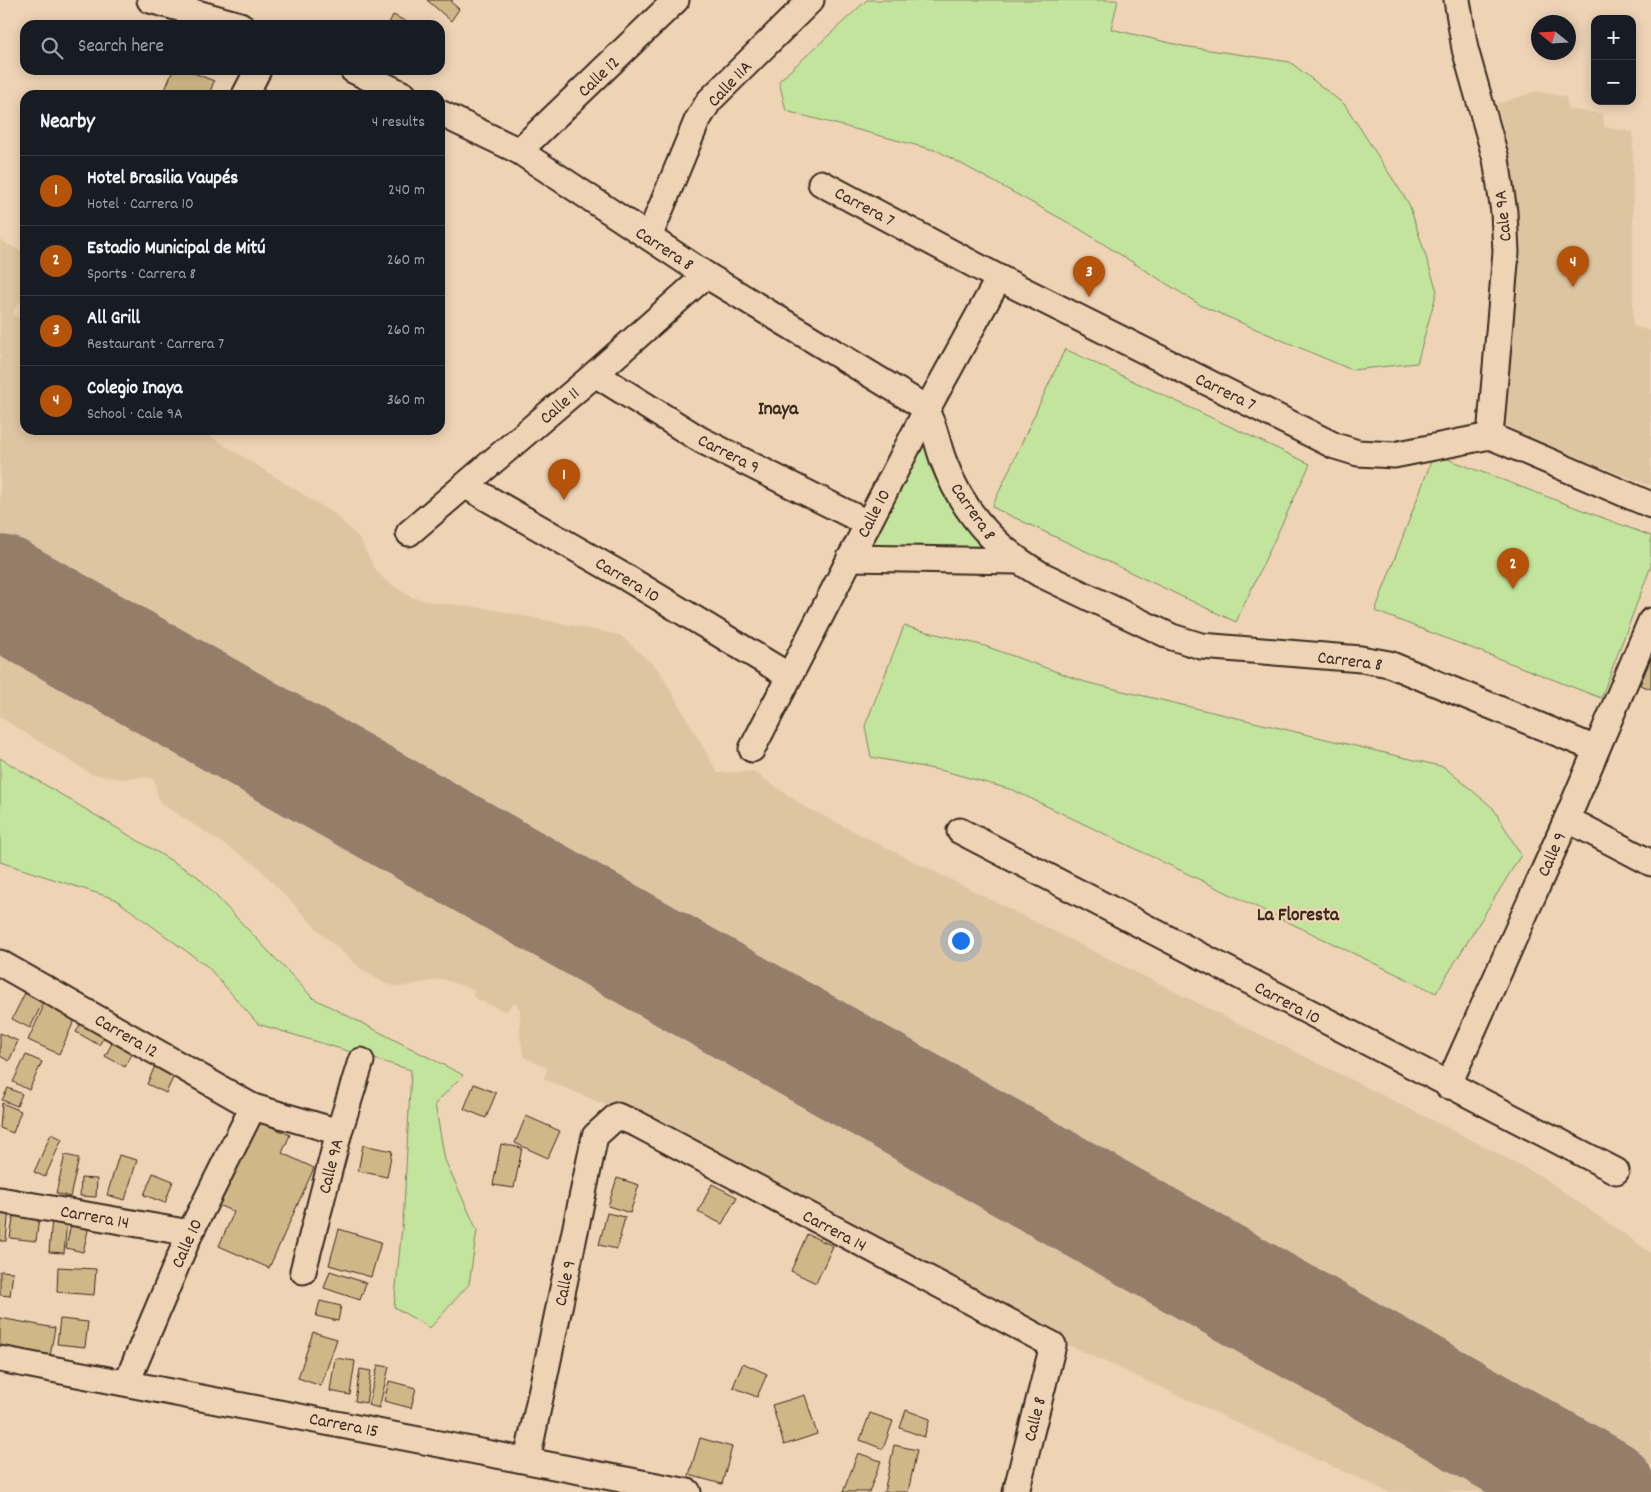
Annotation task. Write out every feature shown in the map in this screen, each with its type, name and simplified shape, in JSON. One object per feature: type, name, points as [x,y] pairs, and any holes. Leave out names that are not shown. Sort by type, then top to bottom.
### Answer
[{"type":"street","points":[[150,0],[222,20]]},
{"type":"street","name":"Calle 11A","points":[[649,237],[697,121],[709,101],[811,0]]},
{"type":"street","name":"Cale 9A","points":[[1457,0],[1465,49],[1496,159],[1504,212],[1506,252],[1490,436]]},
{"type":"street","name":"Calle 12","points":[[519,151],[666,4]]},
{"type":"street","points":[[247,90],[255,75]]},
{"type":"street","points":[[363,75],[394,90]]},
{"type":"street","name":"Carrera 8","points":[[445,115],[519,151],[706,275],[911,398],[926,411],[943,461],[960,497],[998,545],[1017,561],[1040,574],[1186,642],[1216,648],[1361,659],[1389,664],[1596,749]]},
{"type":"street","name":"Carrera 7","points":[[821,183],[999,278],[1346,450],[1370,455],[1394,455],[1490,436]]},
{"type":"street","name":"Calle 11","points":[[410,533],[595,374],[706,275]]},
{"type":"street","name":"Calle 10","points":[[752,749],[926,411],[999,278]]},
{"type":"street","name":"Carrera 9","points":[[595,374],[701,440],[868,523]]},
{"type":"street","points":[[1490,436],[1651,505]]},
{"type":"street","name":"Carrera 10","points":[[466,486],[626,578],[789,676]]},
{"type":"street","points":[[850,558],[1017,561]]},
{"type":"street","name":"Calle 9","points":[[1448,1086],[1567,819],[1651,621]]},
{"type":"street","points":[[1567,819],[1651,864]]},
{"type":"street","name":"Carrera 10","points":[[960,831],[1448,1086],[1616,1171]]},
{"type":"street","name":"Carrera 12","points":[[0,963],[253,1107],[339,1132]]},
{"type":"street","name":"Calle 9A","points":[[303,1271],[339,1132],[361,1061]]},
{"type":"street","name":"Calle 10","points":[[127,1382],[190,1233],[253,1107]]},
{"type":"street","name":"Calle 9","points":[[527,1460],[595,1136],[617,1116]]},
{"type":"street","name":"Carrera 14","points":[[617,1116],[655,1133],[1053,1345]]},
{"type":"street","name":"Carrera 14","points":[[0,1200],[190,1233]]},
{"type":"street","name":"Calle 8","points":[[1016,1492],[1053,1345]]},
{"type":"street","name":"Carrera 15","points":[[0,1359],[127,1382],[688,1492]]},
{"type":"shaded area","points":[[1537,91],[1566,97],[1568,109],[1603,114],[1604,127],[1633,132],[1633,326],[1651,331],[1651,486],[1502,429],[1517,249],[1507,143],[1497,104]]},
{"type":"shaded area","points":[[0,240],[20,250],[20,302],[13,312],[15,316],[20,318],[20,435],[208,435],[336,515],[359,538],[374,567],[385,580],[411,597],[435,603],[485,608],[620,635],[659,670],[718,773],[753,771],[805,807],[1462,1135],[1544,1178],[1651,1253],[1651,1492],[1388,1492],[1051,1337],[613,1108],[544,1079],[547,1068],[524,1057],[520,1038],[520,1010],[516,1004],[512,1004],[506,1012],[473,997],[474,990],[442,979],[400,987],[385,984],[360,968],[323,935],[256,865],[163,805],[159,801],[154,780],[147,777],[120,779],[91,774],[0,717]]},
{"type":"green space","points":[[867,0],[1118,0],[1111,29],[1183,46],[1290,62],[1345,105],[1409,204],[1437,291],[1417,363],[1352,370],[1202,306],[1078,228],[938,151],[786,111],[779,81]]},
{"type":"green space","points":[[1065,349],[1310,464],[1236,622],[992,507]]},
{"type":"green space","points":[[926,432],[929,465],[947,501],[994,553],[867,548]]},
{"type":"green space","points":[[1434,454],[1651,536],[1651,566],[1601,698],[1375,611]]},
{"type":"green space","points":[[904,626],[985,646],[1085,682],[1444,767],[1493,808],[1521,855],[1436,993],[1013,790],[944,771],[871,757],[865,726]]},
{"type":"green space","points":[[0,758],[197,876],[313,998],[463,1075],[435,1104],[445,1160],[477,1230],[469,1284],[430,1328],[394,1307],[404,1207],[411,1070],[258,1024],[208,967],[115,899],[0,862]]},
{"type":"building","points":[[427,0],[453,0],[451,2],[459,9],[451,21]]},
{"type":"building","points":[[393,15],[403,20],[390,20]]},
{"type":"building","points":[[171,75],[199,75],[214,81],[211,90],[165,90]]},
{"type":"building","points":[[1651,658],[1651,689],[1640,685]]},
{"type":"building","points":[[29,985],[47,994],[30,1028],[12,1019]]},
{"type":"building","points":[[46,1001],[77,1015],[59,1054],[28,1040]]},
{"type":"building","points":[[86,1014],[110,1028],[99,1045],[76,1032]]},
{"type":"building","points":[[0,1033],[18,1041],[9,1061],[0,1056]]},
{"type":"building","points":[[115,1038],[135,1049],[125,1067],[105,1056]]},
{"type":"building","points":[[26,1055],[42,1062],[29,1090],[13,1082]]},
{"type":"building","points":[[158,1059],[178,1067],[166,1093],[147,1084]]},
{"type":"building","points":[[474,1084],[496,1093],[486,1118],[464,1109]]},
{"type":"building","points":[[8,1088],[22,1094],[17,1106],[2,1100]]},
{"type":"building","points":[[2,1103],[21,1111],[13,1133],[0,1128]]},
{"type":"building","points":[[526,1116],[560,1131],[548,1158],[515,1143]]},
{"type":"building","points":[[256,1120],[290,1135],[282,1153],[314,1168],[269,1268],[219,1246],[234,1212],[218,1205]]},
{"type":"building","points":[[51,1134],[62,1139],[45,1177],[34,1172]]},
{"type":"building","points":[[501,1144],[522,1148],[514,1188],[493,1185]]},
{"type":"building","points":[[363,1145],[392,1151],[387,1177],[358,1171]]},
{"type":"building","points":[[65,1155],[79,1158],[70,1197],[56,1193]]},
{"type":"building","points":[[119,1155],[137,1160],[125,1200],[107,1195]]},
{"type":"building","points":[[153,1173],[173,1181],[165,1203],[144,1195]]},
{"type":"building","points":[[81,1178],[97,1179],[96,1197],[80,1196]]},
{"type":"building","points":[[617,1178],[639,1185],[630,1213],[608,1206]]},
{"type":"building","points":[[712,1184],[737,1197],[722,1224],[698,1212]]},
{"type":"building","points":[[0,1207],[9,1208],[6,1241],[0,1241]]},
{"type":"building","points":[[15,1207],[40,1210],[36,1241],[10,1238]]},
{"type":"building","points":[[607,1213],[625,1217],[617,1249],[599,1245]]},
{"type":"building","points":[[72,1218],[90,1222],[83,1252],[66,1248]]},
{"type":"building","points":[[52,1219],[67,1220],[64,1253],[49,1252]]},
{"type":"building","points":[[339,1229],[381,1242],[371,1277],[329,1265]]},
{"type":"building","points":[[807,1234],[833,1246],[816,1283],[791,1271]]},
{"type":"building","points":[[58,1267],[96,1269],[94,1295],[57,1292]]},
{"type":"building","points":[[0,1271],[13,1272],[10,1296],[0,1295]]},
{"type":"building","points":[[330,1271],[366,1283],[360,1300],[324,1288]]},
{"type":"building","points":[[320,1301],[341,1306],[338,1321],[316,1316]]},
{"type":"building","points":[[0,1318],[55,1328],[50,1356],[0,1347]]},
{"type":"building","points":[[60,1319],[88,1322],[85,1347],[57,1344]]},
{"type":"building","points":[[313,1332],[337,1339],[321,1386],[298,1378]]},
{"type":"building","points":[[335,1358],[355,1361],[350,1395],[330,1391]]},
{"type":"building","points":[[743,1363],[767,1374],[757,1397],[733,1387]]},
{"type":"building","points":[[378,1365],[389,1367],[379,1408],[368,1405]]},
{"type":"building","points":[[360,1369],[371,1371],[366,1403],[355,1401]]},
{"type":"building","points":[[389,1381],[416,1388],[411,1408],[384,1401]]},
{"type":"building","points":[[805,1395],[817,1434],[784,1445],[772,1405]]},
{"type":"building","points":[[906,1410],[930,1419],[924,1437],[900,1428]]},
{"type":"building","points":[[870,1413],[893,1421],[883,1449],[860,1440]]},
{"type":"building","points":[[700,1438],[732,1447],[722,1484],[689,1475]]},
{"type":"building","points":[[894,1445],[917,1450],[908,1492],[884,1492]]},
{"type":"building","points":[[858,1453],[881,1461],[869,1492],[843,1492]]},
{"type":"runway","points":[[0,591],[1600,1492]]},
{"type":"place","name":"Colegio Inaya","points":[[1573,287]]},
{"type":"place","name":"All Grill","points":[[1089,297]]},
{"type":"place","name":"Hotel Brasilia Vaupés","points":[[564,500]]},
{"type":"place","name":"Estadio Municipal de Mitú","points":[[1513,589]]},
{"type":"district","name":"Inaya","points":[[778,407]]},
{"type":"district","name":"La Floresta","points":[[1298,913]]}]
